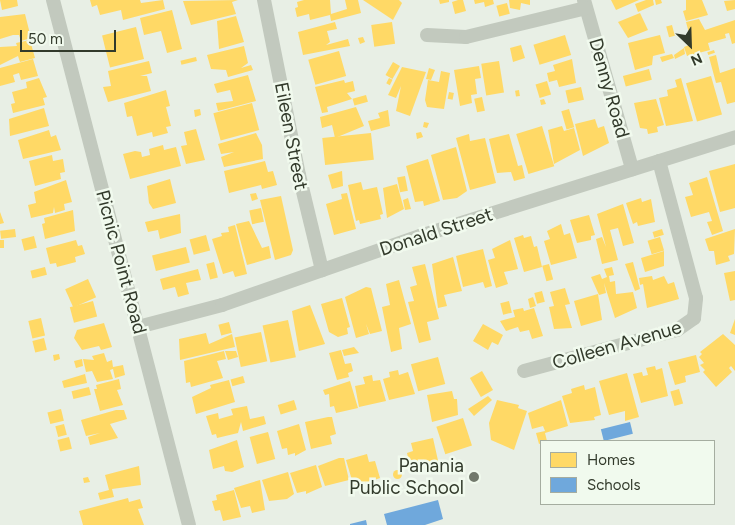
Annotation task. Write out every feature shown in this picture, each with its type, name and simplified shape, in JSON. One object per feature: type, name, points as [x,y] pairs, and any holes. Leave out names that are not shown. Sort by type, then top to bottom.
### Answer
[{"type":"street","name":"Picnic Point Road","points":[[53,0],[189,525]]},
{"type":"street","name":"Eileen Street","points":[[264,0],[299,175],[322,270]]},
{"type":"street","name":"Denny Road","points":[[427,36],[452,39],[480,34],[585,4],[632,169]]},
{"type":"street","name":"Donald Street","points":[[138,326],[222,305],[322,270],[735,137]]},
{"type":"street","name":"Colleen Avenue","points":[[524,371],[677,330],[694,318],[696,298],[659,161]]},
{"type":"building: Homes","points":[[0,0],[17,0],[18,6],[2,10]]},
{"type":"building: Homes","points":[[90,0],[140,0],[141,3],[163,0],[165,9],[123,20],[121,10],[100,15],[97,5],[92,7]]},
{"type":"building: Homes","points":[[238,0],[232,2],[236,14],[191,25],[183,1]]},
{"type":"building: Homes","points":[[304,0],[330,0],[331,14],[347,9],[345,0],[358,0],[361,13],[331,21],[330,15],[310,20],[309,14],[297,17],[295,8],[298,7],[297,2]]},
{"type":"building: Homes","points":[[363,0],[399,0],[402,3],[393,20]]},
{"type":"building: Homes","points":[[439,0],[449,0],[449,2],[440,4]]},
{"type":"building: Homes","points":[[463,0],[466,11],[455,14],[452,2]]},
{"type":"building: Homes","points":[[474,0],[493,0],[494,4],[485,7],[484,2],[475,4]]},
{"type":"building: Homes","points":[[509,0],[530,0],[530,5],[521,3],[520,10],[510,8]]},
{"type":"building: Homes","points":[[611,0],[639,0],[616,10]]},
{"type":"building: Homes","points":[[646,0],[653,0],[654,5],[638,12],[635,4]]},
{"type":"building: Homes","points":[[655,0],[661,0],[662,3],[656,5]]},
{"type":"building: Homes","points":[[686,0],[702,0],[708,15],[686,21],[683,11],[686,10]]},
{"type":"building: Homes","points":[[735,0],[735,9],[727,11],[724,1]]},
{"type":"building: Homes","points":[[507,3],[510,14],[499,16],[496,6]]},
{"type":"building: Homes","points":[[172,10],[182,49],[167,53],[161,31],[144,35],[140,18]]},
{"type":"building: Homes","points":[[640,13],[648,30],[628,38],[618,22]]},
{"type":"building: Homes","points":[[25,14],[31,38],[21,41],[19,35],[13,35],[0,39],[0,17]]},
{"type":"building: Homes","points":[[236,16],[244,42],[219,49],[217,21]]},
{"type":"building: Homes","points":[[699,19],[705,30],[735,20],[735,43],[732,44],[729,33],[725,34],[726,38],[708,43],[710,50],[687,56],[684,47],[689,45],[687,38],[690,37],[686,22]]},
{"type":"building: Homes","points":[[335,22],[337,29],[327,31],[330,42],[326,45],[348,39],[350,46],[303,55],[298,32]]},
{"type":"building: Homes","points":[[392,22],[395,44],[374,47],[371,25]]},
{"type":"building: Homes","points":[[672,25],[675,36],[669,37],[666,27]]},
{"type":"building: Homes","points":[[136,27],[144,59],[110,67],[102,35]]},
{"type":"building: Homes","points":[[565,35],[571,55],[540,65],[533,45]]},
{"type":"building: Homes","points":[[660,35],[665,53],[653,56],[652,65],[635,70],[628,43]]},
{"type":"building: Homes","points":[[363,37],[365,42],[360,44],[358,38]]},
{"type":"building: Homes","points":[[30,40],[35,58],[20,62],[18,56],[0,65],[0,47],[17,46],[16,43]]},
{"type":"building: Homes","points":[[521,45],[525,58],[513,62],[510,48]]},
{"type":"building: Homes","points":[[244,46],[248,63],[241,68],[251,65],[253,70],[228,77],[226,70],[211,69],[207,55]]},
{"type":"building: Homes","points":[[684,48],[685,54],[675,59],[674,55]]},
{"type":"building: Homes","points":[[714,50],[715,53],[708,55],[707,52]]},
{"type":"building: Homes","points":[[339,51],[346,76],[315,85],[308,60]]},
{"type":"building: Homes","points":[[672,54],[674,58],[662,62],[660,57]]},
{"type":"building: Homes","points":[[716,55],[720,73],[735,68],[735,102],[727,104],[721,82],[716,83],[709,57]]},
{"type":"building: Homes","points":[[196,57],[197,61],[181,65],[180,61]]},
{"type":"building: Homes","points":[[33,59],[38,76],[21,80],[19,73],[13,75],[15,82],[0,86],[0,68]]},
{"type":"building: Homes","points":[[572,59],[576,83],[559,87],[557,80],[549,82],[547,73],[555,71],[553,65]]},
{"type":"building: Homes","points":[[149,61],[152,73],[140,76],[147,76],[151,91],[108,102],[103,87],[111,86],[108,71]]},
{"type":"building: Homes","points":[[499,61],[504,93],[486,95],[481,64]]},
{"type":"building: Homes","points":[[393,62],[400,66],[392,79],[386,75]]},
{"type":"building: Homes","points":[[479,66],[481,78],[475,79],[477,94],[471,95],[472,103],[460,106],[454,70]]},
{"type":"building: Homes","points":[[402,67],[426,72],[410,116],[396,111],[401,86],[396,98],[388,95]]},
{"type":"building: Homes","points":[[429,68],[435,70],[431,80],[426,79]]},
{"type":"building: Homes","points":[[649,69],[652,80],[626,87],[623,76]]},
{"type":"building: Homes","points":[[441,71],[450,73],[444,109],[427,107],[425,100],[428,80],[439,82]]},
{"type":"building: Homes","points":[[248,75],[256,101],[218,111],[216,103],[233,101],[230,90],[217,93],[214,84]]},
{"type":"building: Homes","points":[[711,76],[722,114],[697,122],[686,83]]},
{"type":"building: Homes","points":[[39,78],[47,97],[43,98],[45,105],[13,113],[11,104],[15,103],[12,92],[27,88],[26,82]]},
{"type":"building: Homes","points":[[389,78],[393,80],[390,85],[386,83]]},
{"type":"building: Homes","points":[[681,78],[693,121],[666,126],[659,98],[668,96],[667,90],[677,87],[675,80]]},
{"type":"building: Homes","points":[[344,80],[345,83],[353,81],[355,91],[347,93],[352,99],[327,107],[328,112],[322,113],[315,87]]},
{"type":"building: Homes","points":[[547,81],[551,94],[540,98],[536,85]]},
{"type":"building: Homes","points":[[581,87],[584,100],[568,103],[565,91]]},
{"type":"building: Homes","points":[[166,90],[170,106],[166,107],[171,126],[166,127],[168,133],[153,137],[152,132],[137,136],[132,116],[127,117],[124,103]]},
{"type":"building: Homes","points":[[519,90],[520,96],[516,97],[515,91]]},
{"type":"building: Homes","points":[[449,92],[454,93],[453,100],[448,99]]},
{"type":"building: Homes","points":[[366,95],[368,102],[354,106],[353,99]]},
{"type":"building: Homes","points":[[482,97],[485,111],[477,112],[474,99]]},
{"type":"building: Homes","points":[[544,99],[546,104],[541,105],[540,100]]},
{"type":"building: Homes","points":[[656,99],[664,125],[657,127],[658,132],[648,134],[647,129],[640,128],[634,103]]},
{"type":"building: Homes","points":[[252,103],[259,130],[221,140],[213,113]]},
{"type":"building: Homes","points":[[356,107],[364,126],[335,138],[332,125],[322,128],[320,117]]},
{"type":"building: Homes","points":[[44,108],[49,126],[10,136],[9,119]]},
{"type":"building: Homes","points":[[200,109],[201,115],[195,117],[194,110]]},
{"type":"building: Homes","points":[[569,109],[574,127],[567,129],[561,111]]},
{"type":"building: Homes","points":[[388,110],[390,126],[371,131],[368,121],[380,118],[378,113]]},
{"type":"building: Homes","points":[[595,119],[598,128],[604,126],[609,143],[583,156],[575,124]]},
{"type":"building: Homes","points":[[424,122],[429,123],[427,128],[423,127]]},
{"type":"building: Homes","points":[[542,126],[554,166],[528,174],[516,134]]},
{"type":"building: Homes","points":[[562,126],[564,131],[574,128],[580,150],[554,164],[548,130]]},
{"type":"building: Homes","points":[[196,129],[205,160],[186,164],[181,146],[187,145],[184,132]]},
{"type":"building: Homes","points":[[49,130],[51,137],[56,135],[61,150],[23,159],[18,140]]},
{"type":"building: Homes","points":[[421,132],[423,137],[417,139],[416,133]]},
{"type":"building: Homes","points":[[256,133],[262,145],[263,159],[224,167],[221,157],[234,152],[221,154],[218,144]]},
{"type":"building: Homes","points":[[371,133],[374,160],[325,165],[322,138]]},
{"type":"building: Homes","points":[[469,134],[470,141],[485,138],[496,183],[470,190],[456,138]]},
{"type":"building: Homes","points":[[509,134],[518,166],[522,165],[525,178],[514,181],[511,172],[497,173],[489,139]]},
{"type":"building: Homes","points":[[163,145],[164,150],[176,147],[181,166],[130,179],[123,154],[135,151],[141,152],[142,157],[150,155],[149,149]]},
{"type":"building: Homes","points":[[456,147],[467,191],[457,198],[443,200],[431,155]]},
{"type":"building: Homes","points":[[52,155],[53,161],[63,159],[65,172],[60,173],[61,179],[35,186],[29,161]]},
{"type":"building: Homes","points":[[428,159],[440,201],[424,206],[423,201],[415,202],[406,166]]},
{"type":"building: Homes","points":[[265,161],[268,172],[273,171],[277,185],[262,189],[261,185],[229,193],[224,171]]},
{"type":"building: Homes","points":[[735,164],[735,208],[720,212],[709,171]]},
{"type":"building: Homes","points":[[342,171],[343,186],[332,189],[328,175]]},
{"type":"building: Homes","points":[[405,176],[408,191],[400,192],[397,178]]},
{"type":"building: Homes","points":[[707,177],[723,231],[712,235],[707,222],[712,221],[709,212],[691,217],[685,197],[693,195],[689,183]]},
{"type":"building: Homes","points":[[170,179],[176,203],[153,209],[149,203],[147,186]]},
{"type":"building: Homes","points":[[66,180],[72,202],[64,204],[65,210],[55,213],[54,207],[53,213],[31,218],[28,205],[36,203],[34,192]]},
{"type":"building: Homes","points":[[361,182],[363,190],[377,187],[383,214],[380,215],[381,219],[360,224],[359,220],[356,221],[348,185]]},
{"type":"building: Homes","points":[[397,184],[404,209],[387,218],[383,188]]},
{"type":"building: Homes","points":[[256,193],[258,199],[252,201],[250,194]]},
{"type":"building: Homes","points":[[347,193],[356,229],[334,235],[326,204],[342,199],[341,194]]},
{"type":"building: Homes","points":[[281,196],[293,250],[291,255],[275,260],[260,200]]},
{"type":"building: Homes","points":[[408,198],[411,209],[405,210],[403,200]]},
{"type":"building: Homes","points":[[641,198],[642,202],[651,199],[655,222],[638,226],[637,222],[633,224],[626,203]]},
{"type":"building: Homes","points":[[623,204],[634,243],[623,246],[618,228],[610,230],[618,260],[602,264],[596,239],[602,237],[606,247],[597,214]]},
{"type":"building: Homes","points":[[261,208],[264,222],[252,224],[249,210]]},
{"type":"building: Homes","points":[[73,210],[75,231],[45,239],[42,224],[45,223],[44,218]]},
{"type":"building: Homes","points":[[0,212],[4,223],[0,224]]},
{"type":"building: Homes","points":[[180,214],[181,233],[160,239],[158,230],[148,232],[145,222]]},
{"type":"building: Homes","points":[[589,215],[595,235],[591,236],[591,240],[577,243],[570,220]]},
{"type":"building: Homes","points":[[249,221],[262,248],[269,246],[271,258],[247,265],[236,224]]},
{"type":"building: Homes","points":[[561,224],[564,235],[570,233],[577,258],[551,265],[544,241],[550,239],[547,231]]},
{"type":"building: Homes","points":[[235,225],[247,274],[235,277],[233,271],[223,274],[212,239],[222,236],[221,233],[229,232],[228,227]]},
{"type":"building: Homes","points":[[15,229],[16,237],[1,239],[0,231]]},
{"type":"building: Homes","points":[[662,229],[664,235],[654,238],[652,232]]},
{"type":"building: Homes","points":[[735,229],[734,254],[728,256],[730,261],[716,265],[714,251],[709,251],[705,239]]},
{"type":"building: Homes","points":[[206,235],[210,250],[194,255],[190,239]]},
{"type":"building: Homes","points":[[523,235],[524,238],[531,236],[534,247],[537,246],[542,267],[524,272],[514,238]]},
{"type":"building: Homes","points":[[34,236],[37,248],[24,251],[21,239]]},
{"type":"building: Homes","points":[[660,237],[664,250],[652,254],[648,241]]},
{"type":"building: Homes","points":[[0,240],[4,240],[4,248],[0,248]]},
{"type":"building: Homes","points":[[76,240],[78,246],[82,245],[85,254],[75,257],[76,262],[57,267],[56,263],[50,264],[46,248]]},
{"type":"building: Homes","points":[[510,240],[518,269],[504,272],[508,284],[496,288],[488,260],[495,258],[492,249]]},
{"type":"building: Homes","points":[[186,247],[190,263],[156,271],[152,255]]},
{"type":"building: Homes","points":[[483,249],[492,286],[485,288],[483,282],[463,287],[456,256]]},
{"type":"building: Homes","points":[[664,251],[664,266],[645,272],[641,258]]},
{"type":"building: Homes","points":[[453,257],[462,291],[444,295],[447,306],[438,308],[432,264]]},
{"type":"building: Homes","points":[[214,262],[218,278],[210,279],[206,264]]},
{"type":"building: Homes","points":[[633,262],[640,289],[635,291],[625,264]]},
{"type":"building: Homes","points":[[425,264],[439,319],[427,322],[431,340],[419,343],[408,302],[414,301],[410,287],[417,285],[412,267]]},
{"type":"building: Homes","points":[[549,264],[553,279],[546,281],[542,266]]},
{"type":"building: Homes","points":[[45,267],[47,275],[32,278],[30,271]]},
{"type":"building: Homes","points":[[612,267],[614,275],[609,276],[610,282],[615,281],[616,294],[633,292],[637,308],[615,318],[604,283],[606,293],[599,295],[591,277],[600,274],[602,279],[607,277],[604,269]]},
{"type":"building: Homes","points":[[198,269],[201,280],[186,283],[189,294],[178,297],[175,287],[163,290],[160,279]]},
{"type":"building: Homes","points":[[735,271],[735,300],[730,301],[724,273]]},
{"type":"building: Homes","points":[[652,276],[653,280],[664,276],[668,284],[674,282],[679,299],[647,308],[643,284],[640,285],[639,278]]},
{"type":"building: Homes","points":[[88,279],[96,297],[73,307],[65,289]]},
{"type":"building: Homes","points":[[399,280],[411,324],[399,328],[402,349],[391,352],[382,307],[390,305],[386,284]]},
{"type":"building: Homes","points":[[366,287],[371,288],[382,331],[370,334],[366,324],[369,334],[356,338],[345,297]]},
{"type":"building: Homes","points":[[565,288],[570,304],[565,305],[572,328],[554,329],[549,307],[554,306],[550,292]]},
{"type":"building: Homes","points":[[542,291],[545,302],[537,304],[534,293]]},
{"type":"building: Homes","points":[[598,294],[602,320],[581,326],[574,301]]},
{"type":"building: Homes","points":[[533,297],[536,306],[530,308],[528,299]]},
{"type":"building: Homes","points":[[342,298],[350,327],[347,328],[348,334],[338,337],[329,332],[321,304]]},
{"type":"building: Homes","points":[[93,301],[97,316],[74,323],[70,307]]},
{"type":"building: Homes","points":[[509,301],[512,313],[503,315],[500,303]]},
{"type":"building: Homes","points":[[310,305],[325,344],[299,351],[292,311]]},
{"type":"building: Homes","points":[[523,308],[524,311],[534,308],[543,336],[532,339],[529,330],[520,332],[518,327],[506,331],[500,321],[515,317],[513,310]]},
{"type":"building: Homes","points":[[41,318],[45,336],[32,338],[28,321]]},
{"type":"building: Homes","points":[[735,319],[735,335],[730,333]]},
{"type":"building: Homes","points":[[288,320],[296,357],[270,363],[263,325]]},
{"type":"building: Homes","points":[[229,322],[232,333],[221,335],[218,325]]},
{"type":"building: Homes","points":[[104,323],[112,347],[101,350],[99,346],[82,350],[74,338],[77,330]]},
{"type":"building: Homes","points":[[483,324],[503,335],[498,345],[492,342],[488,350],[473,341]]},
{"type":"building: Homes","points":[[261,332],[267,361],[241,367],[235,338]]},
{"type":"building: Homes","points":[[206,333],[209,344],[232,334],[235,347],[180,360],[179,339]]},
{"type":"building: Homes","points":[[723,334],[735,345],[735,371],[731,366],[729,368],[732,372],[716,387],[703,372],[705,370],[700,365],[704,363],[699,357],[702,354],[700,352]]},
{"type":"building: Homes","points":[[44,338],[47,350],[35,353],[32,341]]},
{"type":"building: Homes","points":[[354,347],[359,353],[344,356],[342,350]]},
{"type":"building: Homes","points":[[341,350],[345,364],[351,363],[353,371],[348,373],[349,377],[337,380],[329,353]]},
{"type":"building: Homes","points":[[224,351],[226,359],[217,361],[223,378],[191,387],[190,382],[186,383],[184,361]]},
{"type":"building: Homes","points":[[225,351],[236,351],[238,357],[228,360]]},
{"type":"building: Homes","points":[[104,353],[107,362],[112,360],[113,367],[123,365],[125,375],[115,378],[113,369],[110,370],[113,379],[97,382],[92,371],[86,372],[83,359],[94,360],[92,356]]},
{"type":"building: Homes","points":[[59,354],[60,359],[54,361],[53,355]]},
{"type":"building: Homes","points":[[696,355],[700,372],[685,376],[686,382],[675,385],[668,362]]},
{"type":"building: Homes","points":[[438,357],[445,384],[418,391],[411,364]]},
{"type":"building: Homes","points":[[82,359],[83,366],[76,368],[74,361]]},
{"type":"building: Homes","points":[[655,366],[656,370],[662,368],[668,396],[641,403],[633,374],[642,372],[643,376],[648,375],[646,368]]},
{"type":"building: Homes","points":[[398,370],[399,375],[408,372],[415,394],[389,400],[383,379],[390,377],[389,372]]},
{"type":"building: Homes","points":[[482,371],[493,390],[481,397],[470,378]]},
{"type":"building: Homes","points":[[627,373],[639,417],[625,421],[625,411],[609,415],[599,381]]},
{"type":"building: Homes","points":[[85,374],[87,383],[64,388],[62,381]]},
{"type":"building: Homes","points":[[372,375],[373,381],[380,380],[386,401],[359,407],[355,386],[365,384],[363,377]]},
{"type":"building: Homes","points":[[243,376],[245,383],[232,386],[231,380]]},
{"type":"building: Homes","points":[[119,379],[121,389],[117,390],[123,405],[100,411],[94,389],[97,389],[96,385]]},
{"type":"building: Homes","points":[[229,380],[235,402],[196,414],[192,397],[211,388],[210,385]]},
{"type":"building: Homes","points":[[350,381],[358,408],[336,413],[334,406],[330,407],[329,394],[325,395],[323,390]]},
{"type":"building: Homes","points":[[584,385],[585,390],[595,387],[601,415],[594,417],[595,420],[570,423],[562,396],[572,393],[571,389]]},
{"type":"building: Homes","points":[[89,387],[91,395],[73,399],[72,391]]},
{"type":"building: Homes","points":[[679,389],[683,403],[674,406],[670,391]]},
{"type":"building: Homes","points":[[452,391],[454,399],[457,399],[458,415],[432,422],[427,395]]},
{"type":"building: Homes","points":[[488,396],[492,400],[474,416],[468,409]]},
{"type":"building: Homes","points":[[294,400],[297,410],[281,415],[278,405]]},
{"type":"building: Homes","points":[[497,400],[519,405],[518,408],[527,411],[514,450],[491,440],[489,423]]},
{"type":"building: Homes","points":[[561,400],[568,426],[545,433],[547,440],[540,440],[539,444],[536,433],[545,431],[543,426],[532,429],[528,413]]},
{"type":"building: Homes","points":[[247,406],[250,419],[264,416],[266,424],[243,431],[241,422],[238,433],[217,438],[216,434],[212,435],[206,416],[218,413],[219,419],[233,415],[231,409]]},
{"type":"building: Homes","points":[[61,409],[64,421],[50,424],[47,412]]},
{"type":"building: Homes","points":[[116,410],[124,410],[127,419],[110,424],[118,438],[90,445],[88,437],[100,433],[86,436],[81,420]]},
{"type":"building: Homes","points":[[332,417],[336,434],[330,436],[332,444],[311,449],[305,422]]},
{"type":"building: Homes","points":[[463,418],[472,446],[445,454],[436,427]]},
{"type":"building: Homes","points":[[64,424],[67,435],[58,437],[55,426]]},
{"type":"building: Homes","points":[[299,424],[306,450],[295,456],[295,453],[288,455],[287,448],[282,449],[277,431]]},
{"type":"building: Homes","points":[[268,432],[275,459],[257,464],[250,437]]},
{"type":"building: Homes","points":[[69,437],[72,449],[60,452],[57,440]]},
{"type":"building: Homes","points":[[433,438],[439,465],[411,470],[407,453],[413,451],[411,443]]},
{"type":"building: Homes","points":[[237,440],[244,467],[232,472],[225,471],[224,466],[213,469],[209,450]]},
{"type":"building: Homes","points":[[367,454],[369,462],[375,461],[380,478],[354,487],[346,460]]},
{"type":"building: Homes","points":[[344,458],[349,480],[325,486],[318,466]]},
{"type":"building: Homes","points":[[316,465],[322,487],[306,494],[306,491],[297,493],[290,473]]},
{"type":"building: Homes","points":[[139,466],[141,485],[112,489],[114,497],[100,500],[98,493],[109,490],[105,475]]},
{"type":"building: Homes","points":[[397,470],[401,474],[397,478],[393,474]]},
{"type":"building: Homes","points":[[288,472],[294,494],[287,499],[269,501],[262,480]]},
{"type":"building: Homes","points":[[88,477],[90,482],[84,483],[83,478]]},
{"type":"building: Homes","points":[[260,480],[265,510],[252,513],[250,506],[241,508],[234,488]]},
{"type":"building: Homes","points":[[234,490],[241,517],[223,521],[220,510],[215,511],[212,501],[217,500],[216,495]]},
{"type":"building: Homes","points":[[128,498],[129,502],[140,499],[143,508],[138,509],[144,525],[83,525],[79,511]]},
{"type":"building: Schools","points":[[630,422],[633,434],[604,440],[601,429]]},
{"type":"building: Schools","points":[[438,500],[443,519],[425,525],[387,525],[384,514]]},
{"type":"building: Schools","points":[[366,520],[367,525],[350,525],[350,524]]},
{"type":"place","name":"Panania Public School","points":[[474,477]]}]
